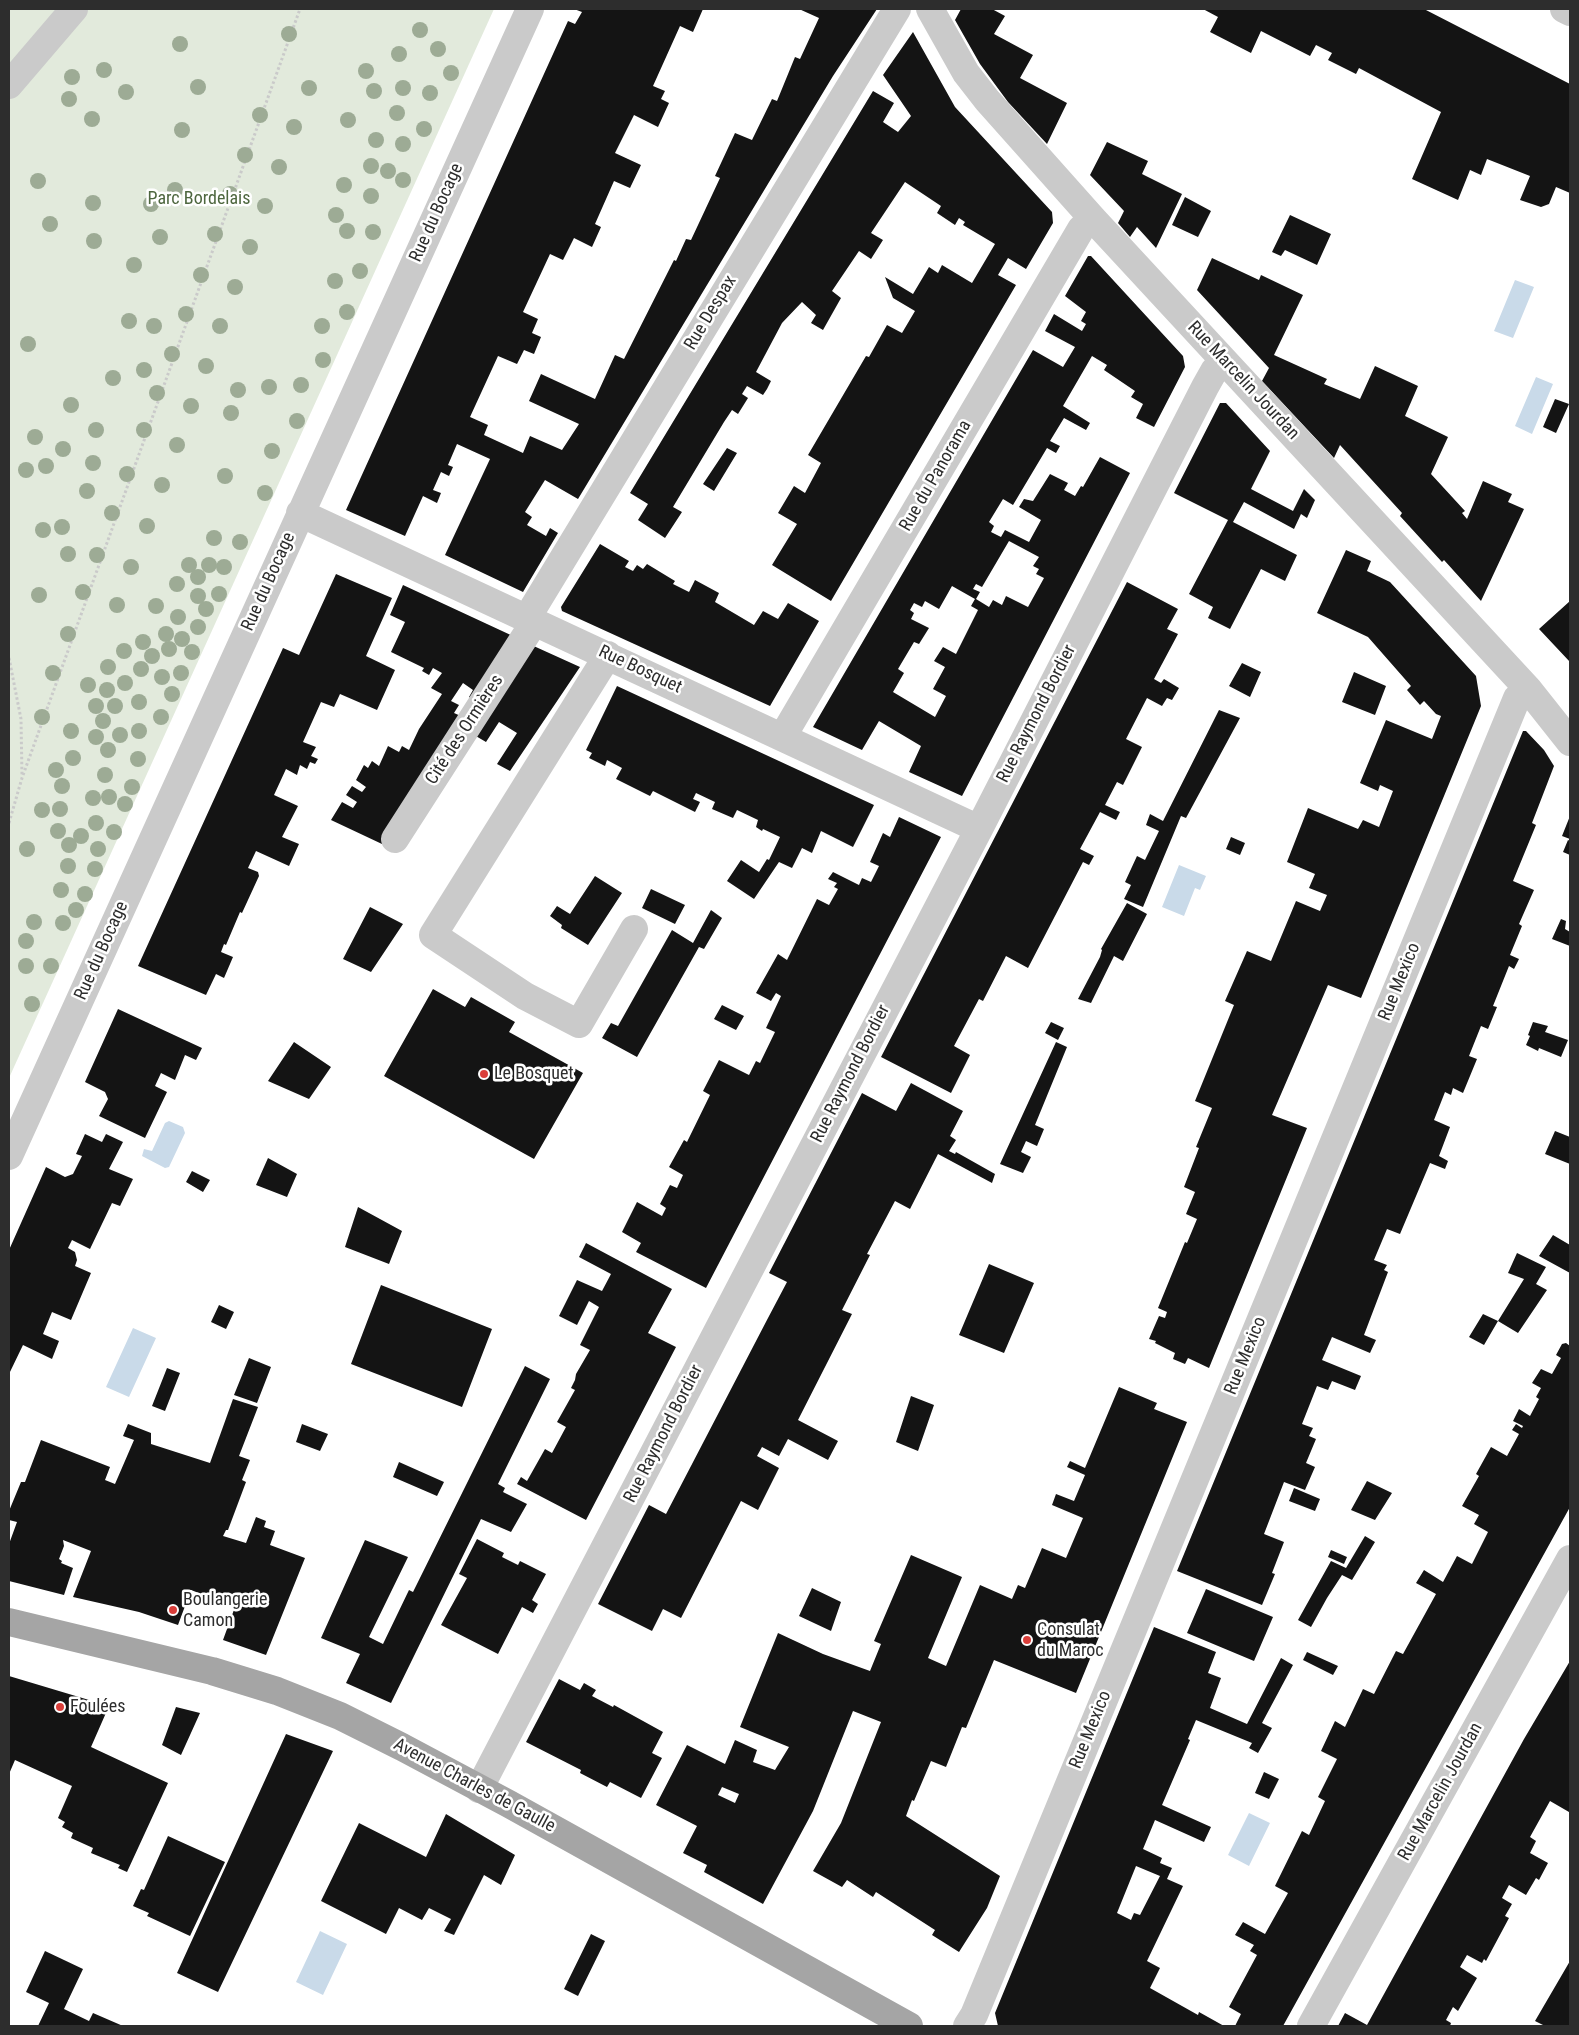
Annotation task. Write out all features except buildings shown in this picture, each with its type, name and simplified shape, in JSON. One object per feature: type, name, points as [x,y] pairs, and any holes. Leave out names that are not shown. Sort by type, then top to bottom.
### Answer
[{"type":"main road","name":"Avenue Charles de Gaulle","points":[[9,1622],[212,1671],[277,1692],[349,1721],[402,1747],[909,2026]]},
{"type":"street","points":[[9,85],[74,9]]},
{"type":"street","name":"Rue du Bocage","points":[[9,1156],[530,9]]},
{"type":"street","name":"Rue Despax","points":[[531,620],[897,9]]},
{"type":"street","name":"Rue Marcelin Jourdan","points":[[930,9],[966,73],[987,100],[1093,219],[1528,689],[1570,742]]},
{"type":"street","points":[[1564,9],[1570,12]]},
{"type":"street","name":"Rue du Panorama","points":[[783,736],[1081,229],[1093,219]]},
{"type":"street","name":"Rue Raymond Bordier","points":[[478,1789],[979,828],[1205,387],[1214,371],[1224,361]]},
{"type":"street","name":"Rue Bosquet","points":[[300,513],[979,828]]},
{"type":"street","name":"Cité des Ormières","points":[[396,839],[531,620]]},
{"type":"street","points":[[608,655],[433,935],[525,996],[579,1024],[634,929]]},
{"type":"street","name":"Rue Mexico","points":[[967,2026],[978,2006],[1517,698],[1528,689]]},
{"type":"street","name":"Rue Marcelin Jourdan","points":[[1311,2026],[1570,1559]]},
{"type":"path","points":[[9,824],[22,778],[300,9]]},
{"type":"path","points":[[9,658],[21,719],[22,778]]},
{"type":"green space","name":"Parc Bordelais","points":[[9,9],[494,9],[9,1078]]},
{"type":"water","points":[[1515,280],[1534,287],[1513,338],[1494,331]]},
{"type":"water","points":[[1536,377],[1553,384],[1532,434],[1515,426]]},
{"type":"water","points":[[1179,865],[1206,876],[1200,890],[1195,888],[1184,916],[1162,907]]},
{"type":"water","points":[[169,1121],[183,1127],[185,1133],[169,1167],[165,1168],[142,1156],[144,1149],[152,1151],[165,1123]]},
{"type":"water","points":[[133,1328],[156,1338],[129,1397],[106,1387]]},
{"type":"water","points":[[1249,1813],[1270,1823],[1249,1866],[1228,1855]]},
{"type":"water","points":[[320,1931],[347,1944],[323,1995],[296,1982]]},
{"type":"place","name":"Le Bosquet","points":[[484,1074]]},
{"type":"place","name":"Boulangerie Camon","points":[[173,1610]]},
{"type":"place","name":"Consulat du Maroc","points":[[1027,1640]]},
{"type":"place","name":"Foulées","points":[[60,1707]]}]
